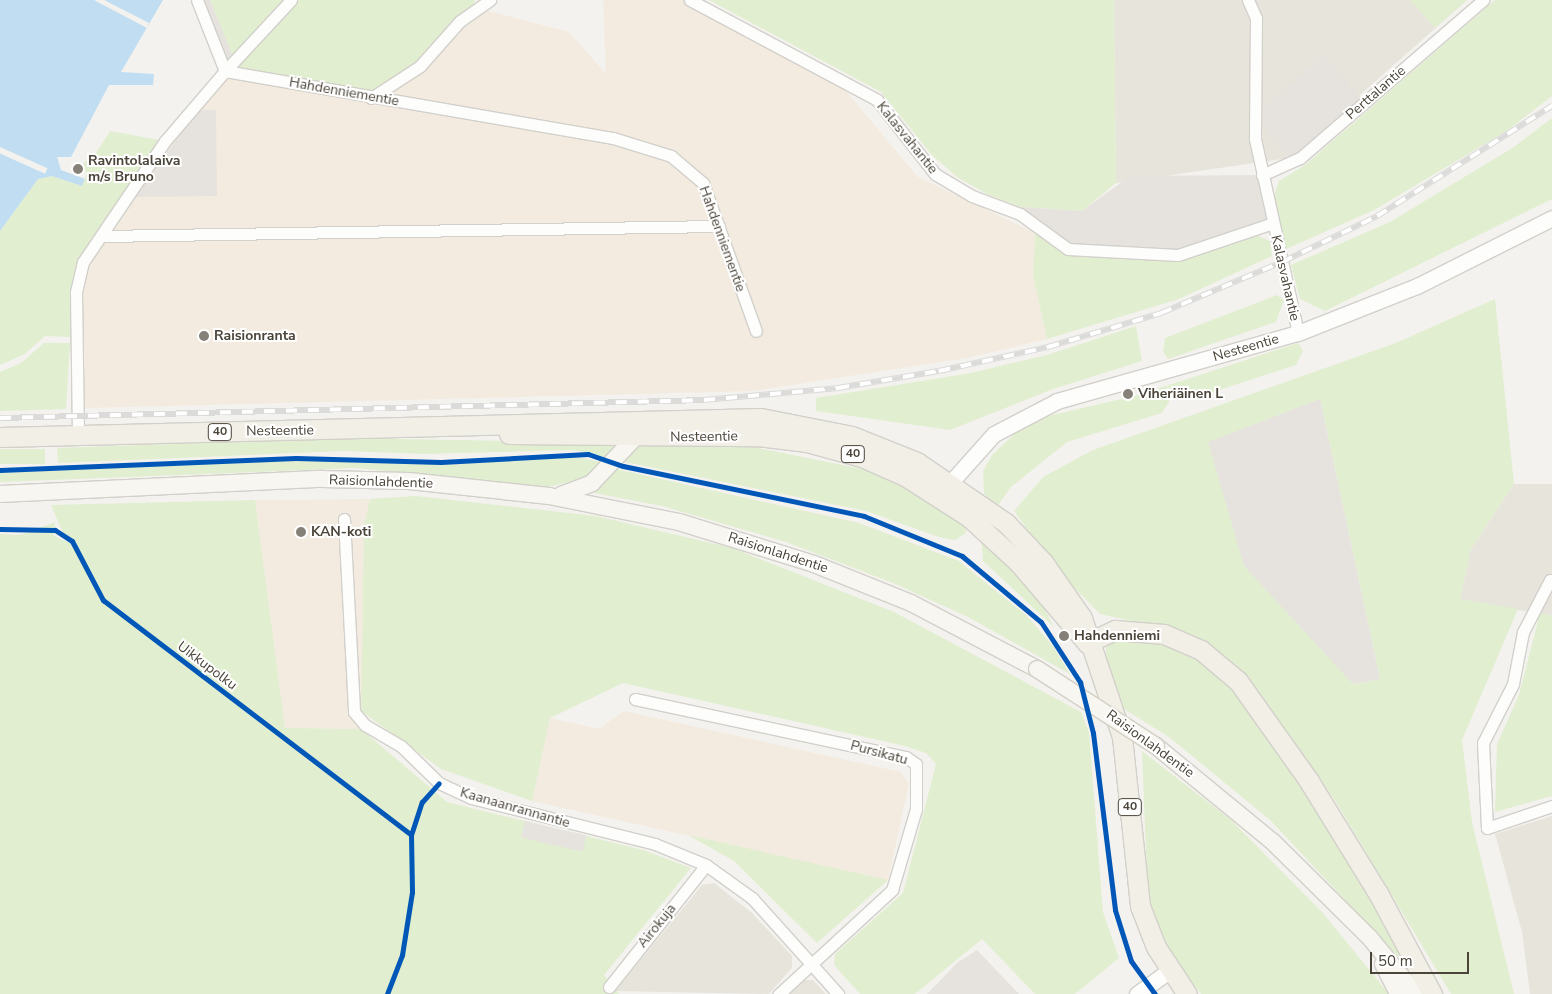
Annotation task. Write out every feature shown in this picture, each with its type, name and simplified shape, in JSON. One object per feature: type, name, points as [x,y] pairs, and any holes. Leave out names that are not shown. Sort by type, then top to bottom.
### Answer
[{"type":"main road","name":"Nesteentie","points":[[0,437],[440,429],[652,418],[761,418],[817,426],[884,448],[945,489]]},
{"type":"main road","points":[[549,496],[581,490],[592,483],[652,418]]},
{"type":"main road","name":"Nesteentie","points":[[440,429],[635,438],[758,436],[807,442],[862,457],[945,489]]},
{"type":"main road","name":"Raisionlahdentie","points":[[0,494],[322,479],[409,481],[549,496],[678,522],[814,564],[911,603],[1037,669],[1156,746],[1257,827],[1370,938],[1416,994]]},
{"type":"main road","name":"40","points":[[945,489],[1006,523],[1043,562],[1082,618],[1087,642],[1122,737],[1140,906],[1169,970],[1187,994]]},
{"type":"main road","points":[[1087,642],[1115,630],[1164,634],[1201,650],[1238,681],[1314,789],[1387,909],[1432,994]]},
{"type":"main road","points":[[1370,938],[1398,994]]},
{"type":"street","points":[[197,0],[225,71]]},
{"type":"street","points":[[78,435],[76,292],[83,262],[165,141],[225,71],[291,0]]},
{"type":"street","points":[[371,98],[420,66],[460,21],[490,0]]},
{"type":"street","name":"Kalasvahantie","points":[[690,0],[877,100],[935,174],[972,196],[1020,214],[1068,250],[1178,255],[1273,223]]},
{"type":"street","name":"Kalasvahantie","points":[[1248,0],[1256,18],[1255,139],[1298,333]]},
{"type":"street","name":"Perttalantie","points":[[1262,175],[1300,158],[1483,0]]},
{"type":"street","name":"Hahdenniementie","points":[[225,71],[371,98],[613,138],[671,156],[703,183],[756,331]]},
{"type":"street","name":"Nesteentie","points":[[945,489],[994,434],[1057,401],[1298,333],[1418,286],[1552,218]]},
{"type":"street","points":[[102,236],[719,226]]},
{"type":"street","name":"Kaanaanrannantie","points":[[344,519],[354,712],[366,725],[401,746],[439,783],[471,798],[655,844],[706,865],[746,892],[838,994]]},
{"type":"street","points":[[1550,580],[1523,632],[1512,684],[1483,743],[1487,828],[1552,806]]},
{"type":"street","name":"Pursikatu","points":[[635,699],[906,757],[916,764],[916,809],[896,884],[809,962]]},
{"type":"street","name":"Airokuja","points":[[609,987],[706,865]]},
{"type":"street","points":[[779,994],[809,962]]},
{"type":"street","points":[[1138,994],[1169,970]]},
{"type":"shaded area","points":[[197,0],[210,0],[235,61],[225,71]]},
{"type":"shaded area","points":[[603,0],[685,0],[845,90],[918,177],[1035,233],[1033,275],[1047,339],[967,358],[752,391],[86,408],[77,381],[78,277],[119,205],[225,71],[477,8],[569,32],[606,74]]},
{"type":"shaded area","points":[[1114,0],[1467,0],[1289,158],[1116,183]]},
{"type":"shaded area","points":[[1323,55],[1366,103],[1297,165],[1254,117]]},
{"type":"shaded area","points":[[198,110],[216,110],[217,196],[135,197]]},
{"type":"shaded area","points":[[1262,175],[1273,223],[1178,255],[1058,245],[1021,207],[1082,211],[1130,176]]},
{"type":"shaded area","points":[[1320,399],[1380,679],[1353,684],[1244,566],[1208,442]]},
{"type":"shaded area","points":[[1514,484],[1552,484],[1552,616],[1460,599],[1471,549]]},
{"type":"shaded area","points":[[370,499],[364,526],[361,729],[285,728],[255,500]]},
{"type":"shaded area","points":[[624,711],[901,772],[909,784],[888,880],[532,801],[550,718],[599,729]]},
{"type":"shaded area","points":[[1552,816],[1552,994],[1530,994],[1522,932],[1495,834]]},
{"type":"shaded area","points":[[525,821],[586,835],[583,852],[521,838]]},
{"type":"shaded area","points":[[714,883],[752,913],[792,956],[792,968],[769,994],[615,991],[702,885]]},
{"type":"shaded area","points":[[977,950],[1019,994],[927,994],[958,962]]},
{"type":"shaded area","points":[[803,980],[813,980],[826,994],[790,994]]},
{"type":"green space","points":[[210,0],[474,0],[477,8],[420,66],[371,98],[225,71],[235,61]]},
{"type":"green space","points":[[709,0],[1114,0],[1116,183],[1082,211],[1021,207],[987,194],[957,177],[932,155],[881,92]]},
{"type":"green space","points":[[1410,0],[1467,0],[1435,28]]},
{"type":"green space","points":[[1495,0],[1552,0],[1552,96],[1505,132],[1374,210],[1286,249],[1274,196],[1279,181],[1305,165]]},
{"type":"green space","points":[[1552,118],[1552,199],[1325,311],[1300,299],[1291,265],[1390,222],[1514,147]]},
{"type":"green space","points":[[110,131],[165,141],[83,262],[76,337],[45,336],[25,354],[0,365],[0,231],[38,179],[52,176],[82,186],[87,173],[78,168],[96,153]]},
{"type":"green space","points":[[1035,233],[1071,254],[1171,260],[1256,235],[1270,241],[1272,256],[1179,299],[1047,339],[1033,275]]},
{"type":"green space","points":[[1277,295],[1284,300],[1276,322],[1168,359],[1163,351],[1165,338]]},
{"type":"green space","points":[[1495,299],[1514,484],[1471,549],[1460,599],[1518,609],[1462,740],[1472,822],[1514,994],[1451,994],[1336,802],[1264,700],[1235,666],[1190,634],[1100,614],[1056,569],[1014,511],[1043,477],[1093,450],[1396,343]],"holes":[[[1320,399],[1380,679],[1353,684],[1208,443]]]},
{"type":"green space","points":[[1136,326],[1142,361],[1053,389],[950,430],[816,411],[816,398],[971,373],[1047,355]]},
{"type":"green space","points":[[44,343],[70,343],[66,409],[0,411],[0,372],[21,363]]},
{"type":"green space","points":[[1298,343],[1303,351],[1296,365],[1195,398],[1178,397],[1167,386],[1169,402],[1162,413],[1067,442],[1011,487],[996,508],[984,493],[983,471],[992,455],[1020,429],[1040,418],[1138,395]]},
{"type":"green space","points":[[346,438],[622,443],[608,458],[574,450],[424,454],[345,451],[58,463],[57,448]]},
{"type":"green space","points":[[639,444],[748,446],[867,470],[933,502],[965,525],[966,533],[955,540],[939,537],[866,511],[625,462]]},
{"type":"green space","points":[[0,449],[45,449],[45,464],[0,464]]},
{"type":"green space","points":[[575,457],[602,462],[590,477],[548,487],[356,468],[0,482],[0,473],[174,465],[297,460],[440,464]]},
{"type":"green space","points":[[616,469],[859,523],[959,561],[1027,616],[1053,646],[1070,674],[968,617],[893,583],[786,542],[662,506],[594,493]]},
{"type":"green space","points":[[416,496],[596,516],[732,548],[894,612],[1081,712],[1089,733],[1103,912],[1119,958],[1075,994],[1035,994],[982,939],[915,994],[860,994],[834,965],[835,954],[903,893],[936,764],[926,753],[905,746],[623,683],[550,718],[532,801],[441,769],[361,711],[364,525],[370,499]]},
{"type":"green space","points":[[255,500],[285,728],[361,729],[447,802],[643,850],[691,868],[604,975],[619,994],[0,994],[0,534],[20,535],[55,522],[54,536],[67,542],[51,505]]},
{"type":"green space","points":[[981,537],[1037,595],[1054,627],[983,561]]},
{"type":"green space","points":[[1540,613],[1552,616],[1552,796],[1495,812],[1497,744],[1519,695]]},
{"type":"green space","points":[[1113,638],[1161,640],[1210,663],[1253,712],[1346,853],[1408,967],[1270,820],[1169,737],[1124,709],[1106,656],[1106,643]]},
{"type":"green space","points":[[1142,751],[1231,820],[1322,912],[1389,994],[1201,994],[1162,941],[1148,901]]},
{"type":"green space","points":[[688,835],[888,880],[817,943],[734,861]]},
{"type":"water","points":[[0,0],[163,0],[121,72],[154,74],[153,85],[109,85],[71,157],[57,157],[61,170],[85,179],[82,186],[52,176],[38,179],[0,231]]},
{"type":"pier","points":[[94,0],[104,0],[149,23],[147,28]]},
{"type":"pier","points":[[0,147],[48,168],[45,174],[0,154]]},
{"type":"railway","points":[[0,418],[704,400],[838,388],[939,371],[1048,347],[1161,313],[1282,262],[1377,216],[1552,106]]},
{"type":"cycle path","points":[[0,470],[296,458],[441,462],[588,454],[623,466],[864,516],[962,556],[1041,622],[1080,682],[1093,733],[1115,910],[1131,961],[1155,994]]},
{"type":"cycle path","name":"Uikkupolku","points":[[0,529],[55,530],[72,541],[103,600],[411,835],[422,802],[439,783]]},
{"type":"cycle path","points":[[387,994],[402,955],[412,892],[411,835]]},
{"type":"place","name":"Ravintolalaiva m/s Bruno","points":[[78,169]]},
{"type":"place","name":"Raisionranta","points":[[204,336]]},
{"type":"place","name":"Viheriäinen L","points":[[1128,394]]},
{"type":"place","name":"KAN-koti","points":[[301,532]]},
{"type":"place","name":"Hahdenniemi","points":[[1064,636]]}]
